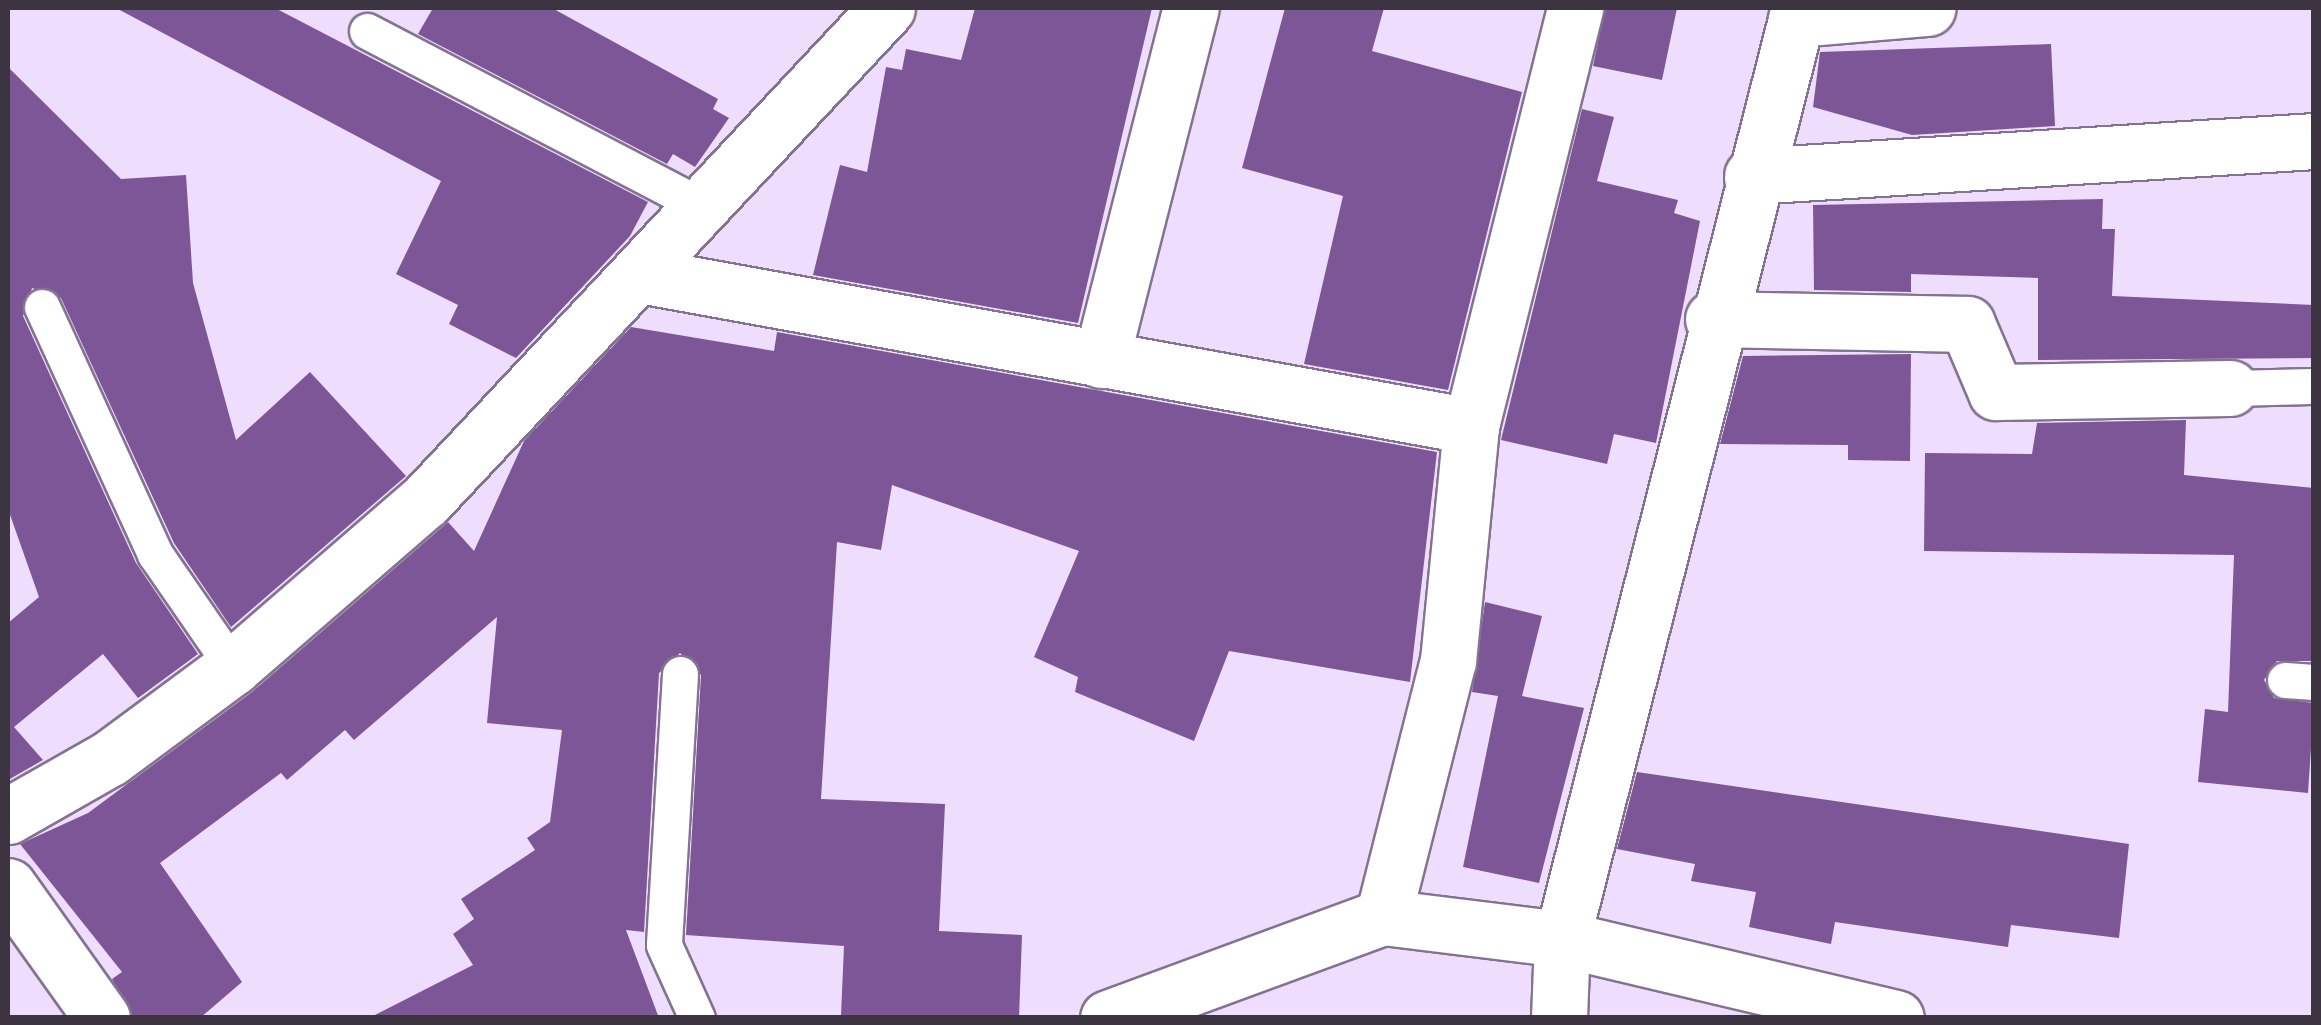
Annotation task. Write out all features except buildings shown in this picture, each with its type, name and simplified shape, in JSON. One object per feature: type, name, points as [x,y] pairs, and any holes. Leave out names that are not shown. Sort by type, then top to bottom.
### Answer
[{"type":"street","points":[[8,816],[110,758],[233,667],[426,500],[705,208],[887,8]]},
{"type":"street","points":[[1101,360],[1191,8]]},
{"type":"street","points":[[1384,917],[1448,661],[1471,426],[1575,8]]},
{"type":"street","points":[[1559,1018],[1562,938],[1714,319],[1797,13],[1928,8]]},
{"type":"street","points":[[1752,176],[2314,141]]},
{"type":"street","points":[[640,275],[1471,426]]},
{"type":"street","points":[[1714,319],[1967,324],[1996,392],[2230,388]]},
{"type":"street","points":[[8,886],[102,1018]]},
{"type":"street","points":[[1108,1018],[1384,917],[1562,938],[1896,1018]]},
{"type":"lane","points":[[367,31],[705,208]]},
{"type":"lane","points":[[42,307],[155,554],[233,667]]},
{"type":"lane","points":[[2230,388],[2314,386]]},
{"type":"lane","points":[[680,674],[664,945],[696,1018]]}]
